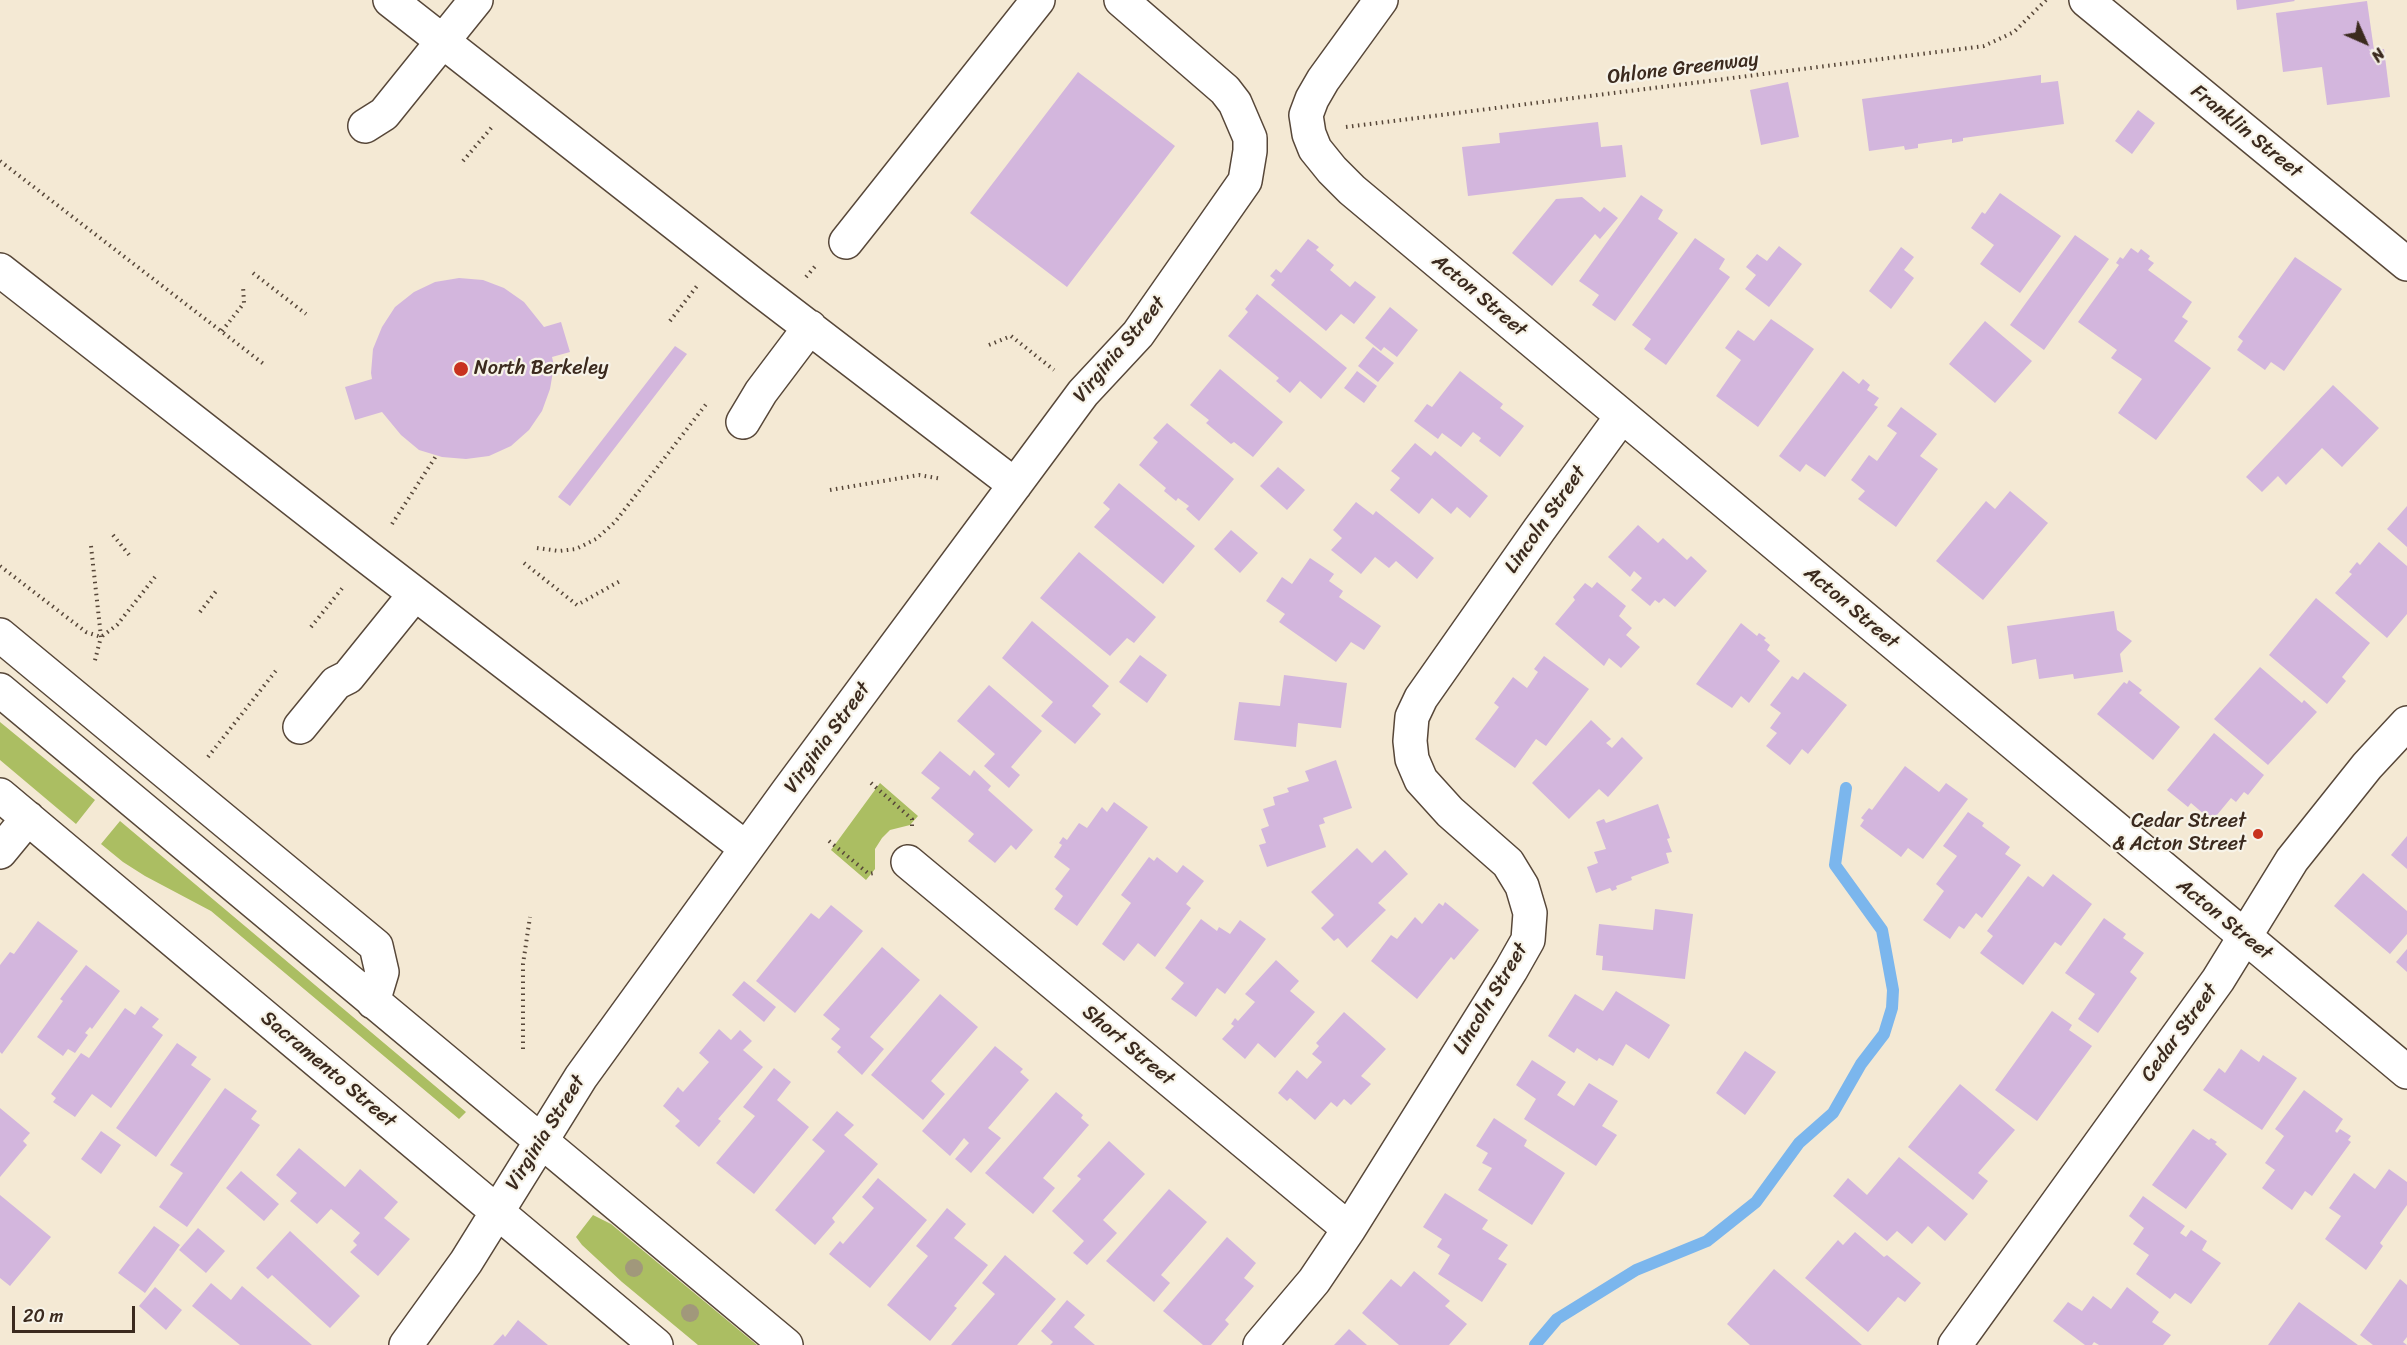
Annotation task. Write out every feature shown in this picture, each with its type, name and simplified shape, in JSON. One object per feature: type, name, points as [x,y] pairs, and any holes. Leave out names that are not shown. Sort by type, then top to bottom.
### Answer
[{"type":"street","points":[[390,0],[1014,484]]},
{"type":"street","points":[[365,126],[384,114],[476,0]]},
{"type":"street","points":[[846,242],[1038,0]]},
{"type":"street","name":"Virginia Street","points":[[406,1345],[466,1262],[581,1077],[746,848],[1083,393],[1138,334],[1237,196],[1245,181],[1250,138],[1242,117],[1225,90],[1121,0]]},
{"type":"street","points":[[1309,134],[1306,115],[1312,99],[1381,0]]},
{"type":"street","name":"Franklin Street","points":[[2085,0],[2407,264]]},
{"type":"street","name":"Acton Street","points":[[1309,134],[1321,159],[1352,190],[2407,1072]]},
{"type":"street","points":[[0,270],[415,594],[746,848]]},
{"type":"street","points":[[744,422],[761,392],[810,327]]},
{"type":"street","name":"Lincoln Street","points":[[1260,1345],[1314,1281],[1349,1229],[1511,970],[1528,939],[1530,913],[1522,886],[1508,862],[1450,812],[1421,780],[1413,759],[1410,741],[1412,717],[1428,689],[1622,416]]},
{"type":"street","points":[[300,727],[336,683],[348,677],[415,594]]},
{"type":"street","points":[[0,635],[376,946],[382,972],[373,1002]]},
{"type":"street","points":[[0,690],[786,1345]]},
{"type":"street","name":"Cedar Street","points":[[1954,1345],[2213,987],[2276,883],[2367,766],[2407,723]]},
{"type":"street","name":"Sacramento Street","points":[[0,795],[656,1345]]},
{"type":"street","points":[[0,852],[28,818]]},
{"type":"street","name":"Short Street","points":[[908,862],[1349,1229]]},
{"type":"path","name":"Ohlone Greenway","points":[[1309,134],[1984,46],[2014,32],[2046,0]]},
{"type":"path","points":[[0,161],[265,365]]},
{"type":"path","points":[[253,273],[306,314]]},
{"type":"path","points":[[222,331],[244,303],[243,286]]},
{"type":"path","points":[[988,345],[1011,336],[1083,393]]},
{"type":"path","points":[[392,524],[436,456]]},
{"type":"path","points":[[830,490],[919,475],[946,479]]},
{"type":"path","points":[[537,548],[559,551],[576,549],[596,539],[615,522]]},
{"type":"path","points":[[113,535],[130,556]]},
{"type":"path","points":[[91,546],[101,637],[92,668]]},
{"type":"path","points":[[524,563],[577,605],[620,581]]},
{"type":"path","points":[[0,566],[86,632],[101,637]]},
{"type":"path","points":[[101,637],[117,625],[155,577]]},
{"type":"path","points":[[311,627],[346,583]]},
{"type":"path","points":[[200,612],[217,590]]},
{"type":"path","points":[[206,760],[278,668]]},
{"type":"path","points":[[829,841],[869,874],[908,862],[912,819],[871,783]]},
{"type":"path","points":[[523,1049],[523,964],[530,917]]},
{"type":"green space","points":[[0,722],[95,800],[76,824],[0,760]]},
{"type":"green space","points":[[880,783],[918,816],[910,825],[890,830],[882,838],[875,849],[875,869],[866,880],[831,850]]},
{"type":"green space","points":[[120,821],[466,1112],[459,1119],[211,911],[145,876],[101,844]]},
{"type":"green space","points":[[593,1215],[611,1224],[757,1345],[698,1345],[622,1282],[582,1245],[576,1237]]},
{"type":"building","points":[[2236,0],[2294,0],[2295,1],[2237,10]]},
{"type":"building","points":[[2367,1],[2374,50],[2384,49],[2390,97],[2327,105],[2322,67],[2283,72],[2276,13]]},
{"type":"building","points":[[1078,72],[1175,146],[1067,287],[970,213]]},
{"type":"building","points":[[2041,75],[2041,83],[2058,81],[2064,124],[1963,138],[1963,141],[1952,143],[1952,139],[1918,144],[1918,148],[1905,150],[1904,146],[1869,151],[1862,99]]},
{"type":"building","points":[[1788,82],[1799,137],[1761,145],[1750,90]]},
{"type":"building","points":[[2138,110],[2155,123],[2132,154],[2115,141]]},
{"type":"building","points":[[1598,122],[1601,147],[1622,145],[1626,177],[1468,196],[1462,147],[1500,143],[1499,133]]},
{"type":"building","points":[[2000,193],[2061,236],[2020,293],[1980,264],[1994,245],[1971,228],[1982,212],[1985,214]]},
{"type":"building","points":[[1641,195],[1663,210],[1658,219],[1678,233],[1615,321],[1592,305],[1599,295],[1579,281]]},
{"type":"building","points":[[1582,197],[1600,212],[1604,207],[1618,218],[1600,239],[1595,234],[1552,286],[1512,253],[1556,199]]},
{"type":"building","points":[[2075,235],[2109,259],[2044,350],[2010,325]]},
{"type":"building","points":[[1695,238],[1725,259],[1719,269],[1730,277],[1666,365],[1644,349],[1651,339],[1632,325]]},
{"type":"building","points":[[1308,239],[1319,247],[1316,250],[1334,265],[1330,270],[1350,287],[1355,281],[1376,297],[1354,324],[1341,314],[1326,331],[1271,285],[1275,280],[1270,276],[1276,269],[1281,273]]},
{"type":"building","points":[[1779,246],[1802,264],[1769,307],[1745,289],[1756,275],[1746,267],[1757,254],[1767,261]]},
{"type":"building","points":[[1901,247],[1914,257],[1904,270],[1914,278],[1891,309],[1869,291]]},
{"type":"building","points":[[2131,248],[2138,253],[2141,249],[2150,256],[2148,259],[2154,263],[2148,270],[2192,302],[2182,317],[2188,321],[2174,341],[2211,368],[2156,440],[2118,413],[2142,379],[2111,358],[2117,350],[2078,322],[2119,265],[2116,263],[2120,257],[2123,259]]},
{"type":"building","points":[[2295,257],[2342,289],[2284,371],[2271,362],[2265,370],[2237,350],[2243,341],[2238,337]]},
{"type":"building","points":[[459,278],[483,280],[504,288],[524,302],[544,327],[561,322],[570,352],[552,357],[554,366],[550,389],[542,411],[529,430],[511,446],[489,456],[466,459],[442,457],[419,450],[401,435],[382,412],[355,420],[345,387],[372,379],[373,349],[382,327],[395,307],[414,292],[435,282]]},
{"type":"building","points":[[1257,294],[1347,368],[1321,399],[1300,381],[1290,393],[1276,381],[1279,378],[1228,336],[1248,312],[1245,309]]},
{"type":"building","points":[[1390,307],[1418,330],[1397,357],[1384,347],[1381,351],[1365,338]]},
{"type":"building","points":[[1771,319],[1814,349],[1758,427],[1716,396],[1741,360],[1725,348],[1738,330],[1754,341]]},
{"type":"building","points":[[1985,321],[2032,361],[1995,403],[1949,364]]},
{"type":"building","points":[[675,346],[687,354],[570,506],[558,497]]},
{"type":"building","points":[[1373,347],[1394,363],[1378,382],[1358,366]]},
{"type":"building","points":[[1220,369],[1283,422],[1253,457],[1234,442],[1231,444],[1206,423],[1209,420],[1190,405]]},
{"type":"building","points":[[1357,371],[1377,386],[1364,403],[1344,388]]},
{"type":"building","points":[[1460,371],[1503,404],[1500,408],[1524,426],[1500,457],[1479,441],[1481,438],[1473,432],[1461,447],[1442,433],[1438,439],[1414,421],[1427,404],[1432,407]]},
{"type":"building","points":[[1843,371],[1859,384],[1863,379],[1870,385],[1867,390],[1879,398],[1874,405],[1878,407],[1825,477],[1806,464],[1800,472],[1779,456]]},
{"type":"building","points":[[2333,385],[2379,428],[2342,467],[2322,448],[2286,485],[2278,476],[2262,492],[2246,477]]},
{"type":"building","points":[[1901,407],[1937,434],[1920,456],[1938,469],[1896,527],[1858,499],[1865,491],[1851,480],[1869,455],[1877,461],[1897,433],[1887,426]]},
{"type":"building","points":[[1167,423],[1234,479],[1199,521],[1186,509],[1189,506],[1178,498],[1176,501],[1164,491],[1166,488],[1139,465],[1158,442],[1153,438]]},
{"type":"building","points":[[1415,443],[1431,456],[1435,451],[1488,496],[1470,518],[1457,507],[1451,514],[1432,498],[1419,514],[1390,490],[1400,478],[1391,471]]},
{"type":"building","points":[[1278,467],[1305,490],[1287,510],[1260,486]]},
{"type":"building","points":[[1119,483],[1195,546],[1163,584],[1094,527],[1110,509],[1103,503]]},
{"type":"building","points":[[2010,491],[2048,523],[1983,600],[1936,561],[1986,501],[1995,509]]},
{"type":"building","points":[[1356,502],[1373,515],[1376,511],[1434,558],[1417,579],[1396,561],[1389,568],[1375,557],[1361,574],[1331,550],[1342,538],[1333,530]]},
{"type":"building","points":[[2407,506],[2407,547],[2387,529]]},
{"type":"building","points":[[1638,525],[1658,543],[1663,538],[1687,560],[1691,556],[1707,571],[1675,607],[1664,598],[1659,603],[1655,600],[1650,606],[1631,590],[1642,578],[1634,571],[1630,577],[1608,557]]},
{"type":"building","points":[[1231,530],[1258,553],[1240,573],[1214,549]]},
{"type":"building","points":[[2379,542],[2407,566],[2407,614],[2387,638],[2335,593],[2352,574],[2349,572],[2357,562],[2360,565]]},
{"type":"building","points":[[1079,552],[1156,617],[1134,643],[1127,638],[1110,656],[1040,598]]},
{"type":"building","points":[[1310,558],[1334,574],[1329,581],[1343,591],[1339,597],[1381,626],[1364,650],[1351,642],[1336,662],[1279,622],[1285,614],[1266,601],[1282,577],[1292,584]]},
{"type":"building","points":[[1597,582],[1626,606],[1619,616],[1632,628],[1626,635],[1640,647],[1621,668],[1609,658],[1604,666],[1555,624],[1575,600],[1573,597],[1585,583],[1592,588]]},
{"type":"building","points":[[2316,598],[2370,643],[2342,677],[2346,681],[2327,704],[2269,655]]},
{"type":"building","points":[[2114,611],[2117,630],[2132,641],[2120,654],[2123,672],[2074,679],[2073,674],[2039,679],[2036,659],[2012,664],[2007,626]]},
{"type":"building","points":[[1032,621],[1109,686],[1092,706],[1101,714],[1075,744],[1041,716],[1053,702],[1002,658]]},
{"type":"building","points":[[1741,623],[1757,636],[1759,633],[1766,638],[1764,640],[1770,645],[1767,650],[1780,661],[1749,703],[1741,696],[1732,708],[1696,684]]},
{"type":"building","points":[[1140,655],[1167,675],[1147,703],[1119,682]]},
{"type":"building","points":[[1544,656],[1589,689],[1546,746],[1536,739],[1515,768],[1475,739],[1499,707],[1494,703],[1513,677],[1527,688],[1538,672],[1534,669]]},
{"type":"building","points":[[2260,667],[2302,703],[2304,700],[2317,712],[2268,765],[2214,719]]},
{"type":"building","points":[[1804,672],[1847,705],[1808,754],[1802,749],[1790,765],[1766,746],[1777,733],[1770,728],[1781,713],[1770,705],[1792,676],[1798,680]]},
{"type":"building","points":[[1284,675],[1347,683],[1341,728],[1298,723],[1296,747],[1234,740],[1239,702],[1280,706]]},
{"type":"building","points":[[2129,680],[2142,690],[2139,693],[2180,727],[2153,760],[2097,714],[2124,682],[2127,684]]},
{"type":"building","points":[[989,685],[1042,731],[1011,767],[1020,775],[1009,788],[984,766],[995,754],[957,721]]},
{"type":"building","points":[[1591,720],[1611,739],[1606,743],[1612,748],[1622,737],[1643,758],[1608,797],[1599,789],[1569,819],[1532,783]]},
{"type":"building","points":[[2214,733],[2264,775],[2248,795],[2244,792],[2236,802],[2231,798],[2212,821],[2191,803],[2188,807],[2167,790]]},
{"type":"building","points":[[940,751],[970,776],[974,770],[991,786],[988,790],[1033,830],[1016,850],[1011,845],[995,863],[968,841],[974,834],[931,798],[940,788],[921,773]]},
{"type":"building","points":[[1336,760],[1352,808],[1323,818],[1325,823],[1319,825],[1326,847],[1267,867],[1259,845],[1266,843],[1261,829],[1269,826],[1263,809],[1275,805],[1273,797],[1289,792],[1287,788],[1309,781],[1305,771]]},
{"type":"building","points":[[1905,766],[1939,792],[1946,783],[1968,799],[1923,859],[1908,848],[1901,857],[1860,826],[1864,820],[1861,818],[1869,808],[1872,810]]},
{"type":"building","points":[[1114,802],[1148,827],[1077,926],[1054,909],[1063,896],[1055,889],[1070,869],[1054,857],[1062,845],[1059,843],[1063,837],[1067,840],[1079,823],[1087,828],[1102,807],[1107,812]]},
{"type":"building","points":[[1658,804],[1670,838],[1667,839],[1672,852],[1666,853],[1669,863],[1631,877],[1632,880],[1616,886],[1617,889],[1612,891],[1610,888],[1596,893],[1587,867],[1598,863],[1594,852],[1606,849],[1596,822],[1604,819],[1606,823]]},
{"type":"building","points":[[1968,812],[2010,847],[2005,854],[2021,865],[1982,918],[1976,913],[1964,929],[1959,926],[1950,939],[1923,920],[1944,891],[1936,884],[1957,856],[1943,846]]},
{"type":"building","points":[[2407,836],[2407,869],[2391,855]]},
{"type":"building","points":[[1357,848],[1372,863],[1385,850],[1408,874],[1378,903],[1386,910],[1347,948],[1338,938],[1334,941],[1321,928],[1334,915],[1311,892]]},
{"type":"building","points":[[1149,857],[1154,861],[1157,857],[1177,873],[1183,865],[1204,881],[1186,904],[1191,908],[1155,957],[1138,943],[1124,961],[1102,944],[1131,903],[1121,895]]},
{"type":"building","points":[[2363,873],[2407,911],[2407,934],[2390,954],[2334,906]]},
{"type":"building","points":[[2053,874],[2092,904],[2061,946],[2055,942],[2023,985],[1980,953],[1993,936],[1987,931],[2028,876],[2043,887]]},
{"type":"building","points":[[1445,902],[1479,930],[1454,960],[1451,957],[1417,999],[1371,961],[1391,935],[1397,939],[1415,917],[1422,924],[1439,903],[1443,906]]},
{"type":"building","points":[[831,905],[863,931],[795,1013],[756,981],[811,913],[819,919]]},
{"type":"building","points":[[1655,909],[1693,914],[1685,979],[1602,970],[1603,956],[1596,955],[1599,924],[1653,930]]},
{"type":"building","points":[[2104,918],[2126,934],[2123,938],[2144,953],[2130,972],[2137,978],[2098,1033],[2078,1019],[2095,994],[2065,973]]},
{"type":"building","points":[[1201,919],[1217,931],[1219,927],[1230,934],[1240,920],[1266,939],[1225,994],[1217,988],[1196,1017],[1171,999],[1184,983],[1165,968]]},
{"type":"building","points":[[38,921],[78,951],[2,1054],[0,1052],[0,965],[10,952],[14,954]]},
{"type":"building","points":[[882,947],[920,980],[870,1037],[884,1049],[862,1075],[837,1052],[841,1047],[831,1039],[840,1029],[823,1015]]},
{"type":"building","points":[[2407,949],[2407,972],[2396,962]]},
{"type":"building","points":[[1276,960],[1299,981],[1290,991],[1315,1012],[1275,1058],[1258,1043],[1245,1059],[1222,1039],[1234,1026],[1231,1024],[1235,1018],[1238,1021],[1255,1002],[1245,994]]},
{"type":"building","points":[[86,965],[120,991],[92,1029],[90,1027],[85,1033],[88,1035],[75,1053],[68,1049],[63,1056],[37,1037],[63,1001],[60,999]]},
{"type":"building","points":[[744,981],[776,1007],[764,1022],[732,995]]},
{"type":"building","points":[[1616,991],[1670,1025],[1649,1059],[1626,1044],[1613,1066],[1599,1058],[1597,1061],[1577,1048],[1574,1053],[1548,1036],[1575,994],[1603,1011]]},
{"type":"building","points":[[940,994],[978,1027],[931,1081],[945,1094],[923,1120],[871,1075]]},
{"type":"building","points":[[141,1006],[159,1019],[152,1027],[163,1035],[111,1108],[92,1094],[75,1117],[53,1102],[56,1098],[51,1094],[81,1053],[89,1058],[125,1008],[135,1015]]},
{"type":"building","points":[[2052,1011],[2072,1025],[2069,1030],[2092,1046],[2037,1121],[1995,1090]]},
{"type":"building","points":[[1344,1012],[1386,1049],[1361,1076],[1371,1084],[1351,1105],[1344,1099],[1337,1107],[1331,1102],[1315,1120],[1290,1098],[1287,1101],[1278,1093],[1297,1070],[1307,1079],[1322,1062],[1312,1054],[1319,1046],[1316,1043]]},
{"type":"building","points":[[719,1029],[731,1040],[740,1030],[752,1041],[743,1050],[763,1067],[718,1119],[721,1121],[699,1147],[675,1126],[680,1121],[663,1106],[678,1087],[683,1092],[709,1062],[699,1053]]},
{"type":"building","points":[[177,1043],[197,1057],[191,1065],[211,1079],[156,1157],[116,1128]]},
{"type":"building","points":[[995,1046],[1023,1069],[1020,1072],[1029,1080],[988,1128],[1001,1138],[971,1173],[955,1159],[969,1143],[964,1138],[950,1156],[922,1131]]},
{"type":"building","points":[[2241,1049],[2259,1062],[2263,1055],[2297,1078],[2262,1130],[2203,1090],[2219,1068],[2225,1073]]},
{"type":"building","points":[[1745,1051],[1776,1072],[1745,1115],[1716,1093]]},
{"type":"building","points":[[1532,1060],[1566,1082],[1557,1095],[1574,1106],[1589,1083],[1618,1101],[1602,1126],[1617,1135],[1596,1166],[1524,1119],[1536,1099],[1516,1085]]},
{"type":"building","points":[[774,1068],[791,1082],[777,1100],[809,1127],[754,1194],[716,1163],[755,1116],[743,1107]]},
{"type":"building","points":[[1960,1084],[2015,1130],[1978,1173],[1988,1181],[1973,1200],[1908,1147]]},
{"type":"building","points":[[225,1088],[257,1111],[251,1119],[260,1125],[187,1227],[159,1207],[183,1173],[170,1165]]},
{"type":"building","points":[[2304,1090],[2343,1119],[2335,1131],[2337,1133],[2340,1129],[2351,1136],[2348,1140],[2351,1142],[2312,1196],[2305,1191],[2292,1210],[2262,1188],[2275,1170],[2265,1163],[2284,1136],[2275,1129]]},
{"type":"building","points":[[1056,1092],[1083,1115],[1081,1118],[1089,1125],[1043,1178],[1055,1188],[1033,1214],[985,1173]]},
{"type":"building","points":[[0,1108],[30,1133],[23,1141],[27,1145],[0,1177]]},
{"type":"building","points":[[837,1111],[854,1125],[844,1135],[878,1164],[832,1218],[835,1222],[815,1245],[775,1210],[825,1151],[812,1140]]},
{"type":"building","points":[[1494,1118],[1527,1140],[1524,1146],[1565,1173],[1532,1225],[1478,1190],[1492,1168],[1482,1163],[1488,1153],[1476,1146]]},
{"type":"building","points":[[2193,1129],[2209,1140],[2211,1138],[2217,1142],[2215,1144],[2227,1154],[2186,1209],[2152,1185]]},
{"type":"building","points":[[101,1131],[121,1145],[101,1174],[81,1159]]},
{"type":"building","points":[[1109,1141],[1145,1174],[1103,1220],[1117,1233],[1087,1265],[1073,1253],[1084,1241],[1052,1211],[1081,1179],[1077,1176]]},
{"type":"building","points":[[299,1148],[345,1187],[360,1169],[398,1202],[384,1218],[410,1239],[378,1276],[350,1252],[357,1245],[353,1241],[360,1233],[331,1209],[317,1224],[290,1201],[297,1193],[276,1175]]},
{"type":"building","points":[[1899,1157],[1968,1214],[1945,1241],[1928,1226],[1912,1244],[1897,1231],[1887,1241],[1833,1196],[1848,1178],[1867,1195]]},
{"type":"building","points":[[2389,1169],[2407,1182],[2407,1205],[2380,1243],[2383,1246],[2366,1270],[2325,1239],[2341,1216],[2329,1208],[2354,1173],[2375,1189]]},
{"type":"building","points":[[241,1171],[279,1204],[264,1221],[226,1188]]},
{"type":"building","points":[[878,1178],[927,1220],[870,1288],[829,1254],[840,1241],[843,1244],[874,1208],[862,1197]]},
{"type":"building","points":[[1169,1189],[1207,1222],[1161,1275],[1170,1283],[1154,1302],[1106,1261]]},
{"type":"building","points":[[1445,1193],[1488,1220],[1482,1229],[1508,1245],[1498,1259],[1507,1264],[1482,1302],[1438,1274],[1450,1255],[1437,1247],[1442,1239],[1423,1227]]},
{"type":"building","points":[[0,1195],[51,1237],[10,1286],[0,1278]]},
{"type":"building","points":[[2143,1196],[2185,1226],[2180,1233],[2186,1237],[2191,1230],[2207,1241],[2202,1250],[2221,1263],[2191,1304],[2175,1293],[2170,1299],[2136,1274],[2149,1255],[2133,1244],[2144,1228],[2129,1216]]},
{"type":"building","points":[[947,1208],[966,1224],[954,1238],[988,1265],[954,1306],[957,1308],[930,1341],[887,1305],[928,1256],[916,1246]]},
{"type":"building","points":[[154,1226],[180,1245],[145,1293],[118,1273]]},
{"type":"building","points":[[198,1228],[225,1251],[206,1273],[179,1250]]},
{"type":"building","points":[[290,1231],[360,1296],[330,1328],[272,1275],[268,1279],[256,1268]]},
{"type":"building","points":[[1855,1232],[1884,1257],[1887,1255],[1921,1283],[1905,1302],[1898,1297],[1868,1332],[1805,1278],[1838,1240],[1843,1245]]},
{"type":"building","points":[[1227,1237],[1256,1263],[1244,1278],[1254,1286],[1225,1320],[1229,1324],[1211,1345],[1203,1345],[1163,1311]]},
{"type":"building","points":[[1005,1255],[1056,1299],[1017,1345],[951,1345],[995,1294],[982,1283]]},
{"type":"building","points":[[1774,1269],[1862,1345],[1750,1345],[1727,1324]]},
{"type":"building","points":[[1414,1271],[1450,1301],[1445,1306],[1467,1324],[1449,1345],[1399,1345],[1362,1313],[1391,1279],[1401,1287]]},
{"type":"building","points":[[2400,1279],[2407,1285],[2407,1337],[2403,1342],[2407,1345],[2373,1345],[2360,1335]]},
{"type":"building","points":[[211,1283],[231,1300],[242,1286],[312,1345],[240,1345],[192,1306]]},
{"type":"building","points":[[155,1287],[182,1310],[166,1330],[139,1306]]},
{"type":"building","points":[[2127,1287],[2159,1312],[2152,1322],[2171,1335],[2163,1345],[2099,1345],[2094,1342],[2092,1345],[2085,1345],[2053,1321],[2068,1302],[2082,1311],[2093,1296],[2111,1309]]},
{"type":"building","points":[[1067,1300],[1085,1315],[1074,1327],[1095,1345],[1050,1345],[1053,1342],[1041,1331]]},
{"type":"building","points":[[2299,1302],[2358,1345],[2268,1345]]},
{"type":"building","points":[[518,1320],[548,1345],[493,1345],[503,1334],[505,1337]]},
{"type":"building","points":[[1349,1329],[1367,1345],[1334,1345]]},
{"type":"waterway","points":[[1535,1345],[1557,1319],[1636,1270],[1707,1241],[1756,1202],[1799,1143],[1833,1113],[1861,1064],[1884,1034],[1892,1008],[1893,990],[1882,930],[1835,865],[1846,788]]},
{"type":"place","name":"North Berkeley","points":[[461,369]]},
{"type":"place","name":"Cedar Street & Acton Street","points":[[2258,834]]}]
